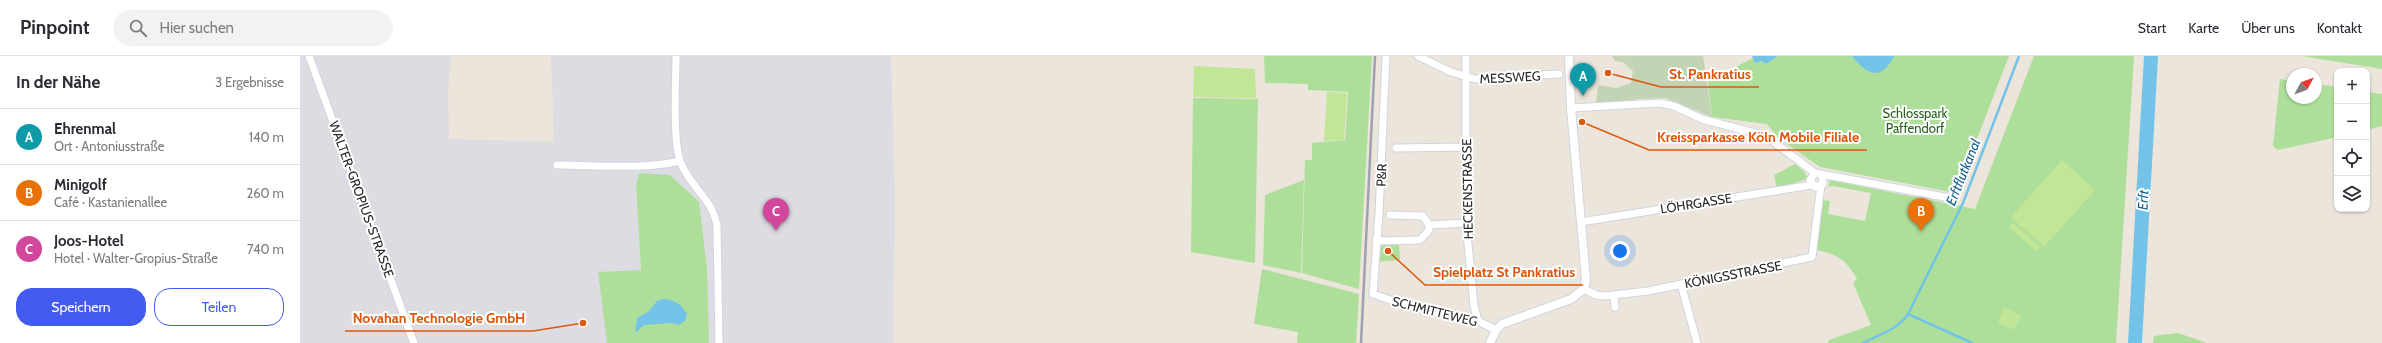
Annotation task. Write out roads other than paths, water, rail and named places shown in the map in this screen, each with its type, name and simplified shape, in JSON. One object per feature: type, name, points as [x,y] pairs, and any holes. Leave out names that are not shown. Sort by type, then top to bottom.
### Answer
[{"type":"street","name":"WALTER-GROPIUS-STRASSE","points":[[309,56],[414,343]]},
{"type":"street","points":[[676,56],[677,152],[686,175],[708,200],[716,217],[719,343]]},
{"type":"street","name":"P&R","points":[[1373,294],[1379,214],[1386,56]]},
{"type":"street","name":"MESSWEG","points":[[1418,56],[1465,78],[1487,79],[1559,74]]},
{"type":"street","name":"HECKENSTRASSE","points":[[1466,56],[1466,223],[1474,306],[1478,321]]},
{"type":"street","points":[[1490,343],[1496,330],[1507,322],[1571,298],[1584,288],[1586,279],[1568,56]]},
{"type":"street","points":[[1571,108],[1665,104],[1702,119],[1766,136],[1792,154],[1818,174],[1824,179],[1821,185],[1817,187],[1812,185],[1810,178],[1818,174],[1955,198]]},
{"type":"street","points":[[1396,148],[1466,147]]},
{"type":"street","points":[[558,165],[667,164],[680,161]]},
{"type":"street","name":"LÖHRGASSE","points":[[1581,222],[1812,185]]},
{"type":"street","name":"KÖNIGSSTRASSE","points":[[1584,288],[1596,295],[1614,295],[1681,284],[1812,257],[1821,185]]},
{"type":"street","points":[[1376,241],[1420,240],[1429,230],[1429,225],[1422,216],[1390,215]]},
{"type":"street","points":[[1429,225],[1466,223]]},
{"type":"street","points":[[1681,284],[1697,343]]},
{"type":"street","name":"SCHMITTEWEG","points":[[1373,294],[1411,307],[1478,321],[1496,330]]},
{"type":"street","points":[[1614,295],[1615,307]]},
{"type":"water","points":[[1752,56],[1778,56],[1766,64],[1761,61],[1755,63]]},
{"type":"water","points":[[1852,56],[1894,56],[1884,70],[1874,73],[1863,68]]},
{"type":"water","points":[[664,299],[677,303],[682,308],[687,314],[685,321],[679,325],[671,323],[644,325],[635,333],[637,318],[648,312],[657,301]]},
{"type":"waterway","name":"Erftflutkanal","points":[[1863,343],[1893,328],[1908,314],[1963,203],[2019,56]]},
{"type":"waterway","name":"Erft","points":[[2135,343],[2151,56]]},
{"type":"waterway","name":"Erftflutkanal","points":[[1908,314],[1972,343]]},
{"type":"railway","points":[[1361,343],[1375,56]]},
{"type":"place","name":"St. Pankratius","points":[[1608,73]]},
{"type":"place","name":"Ehrenmal","points":[[1583,96]]},
{"type":"place","name":"Kreissparkasse Köln Mobile Filiale","points":[[1582,122]]},
{"type":"place","name":"Joos-Hotel","points":[[776,231]]},
{"type":"place","name":"Minigolf","points":[[1921,231]]},
{"type":"place","name":"Spielplatz St Pankratius","points":[[1388,251]]},
{"type":"place","name":"Novahan Technologie GmbH","points":[[583,323]]},
{"type":"park label","name":"Schlosspark Paffendorf","points":[[1915,120]]}]
